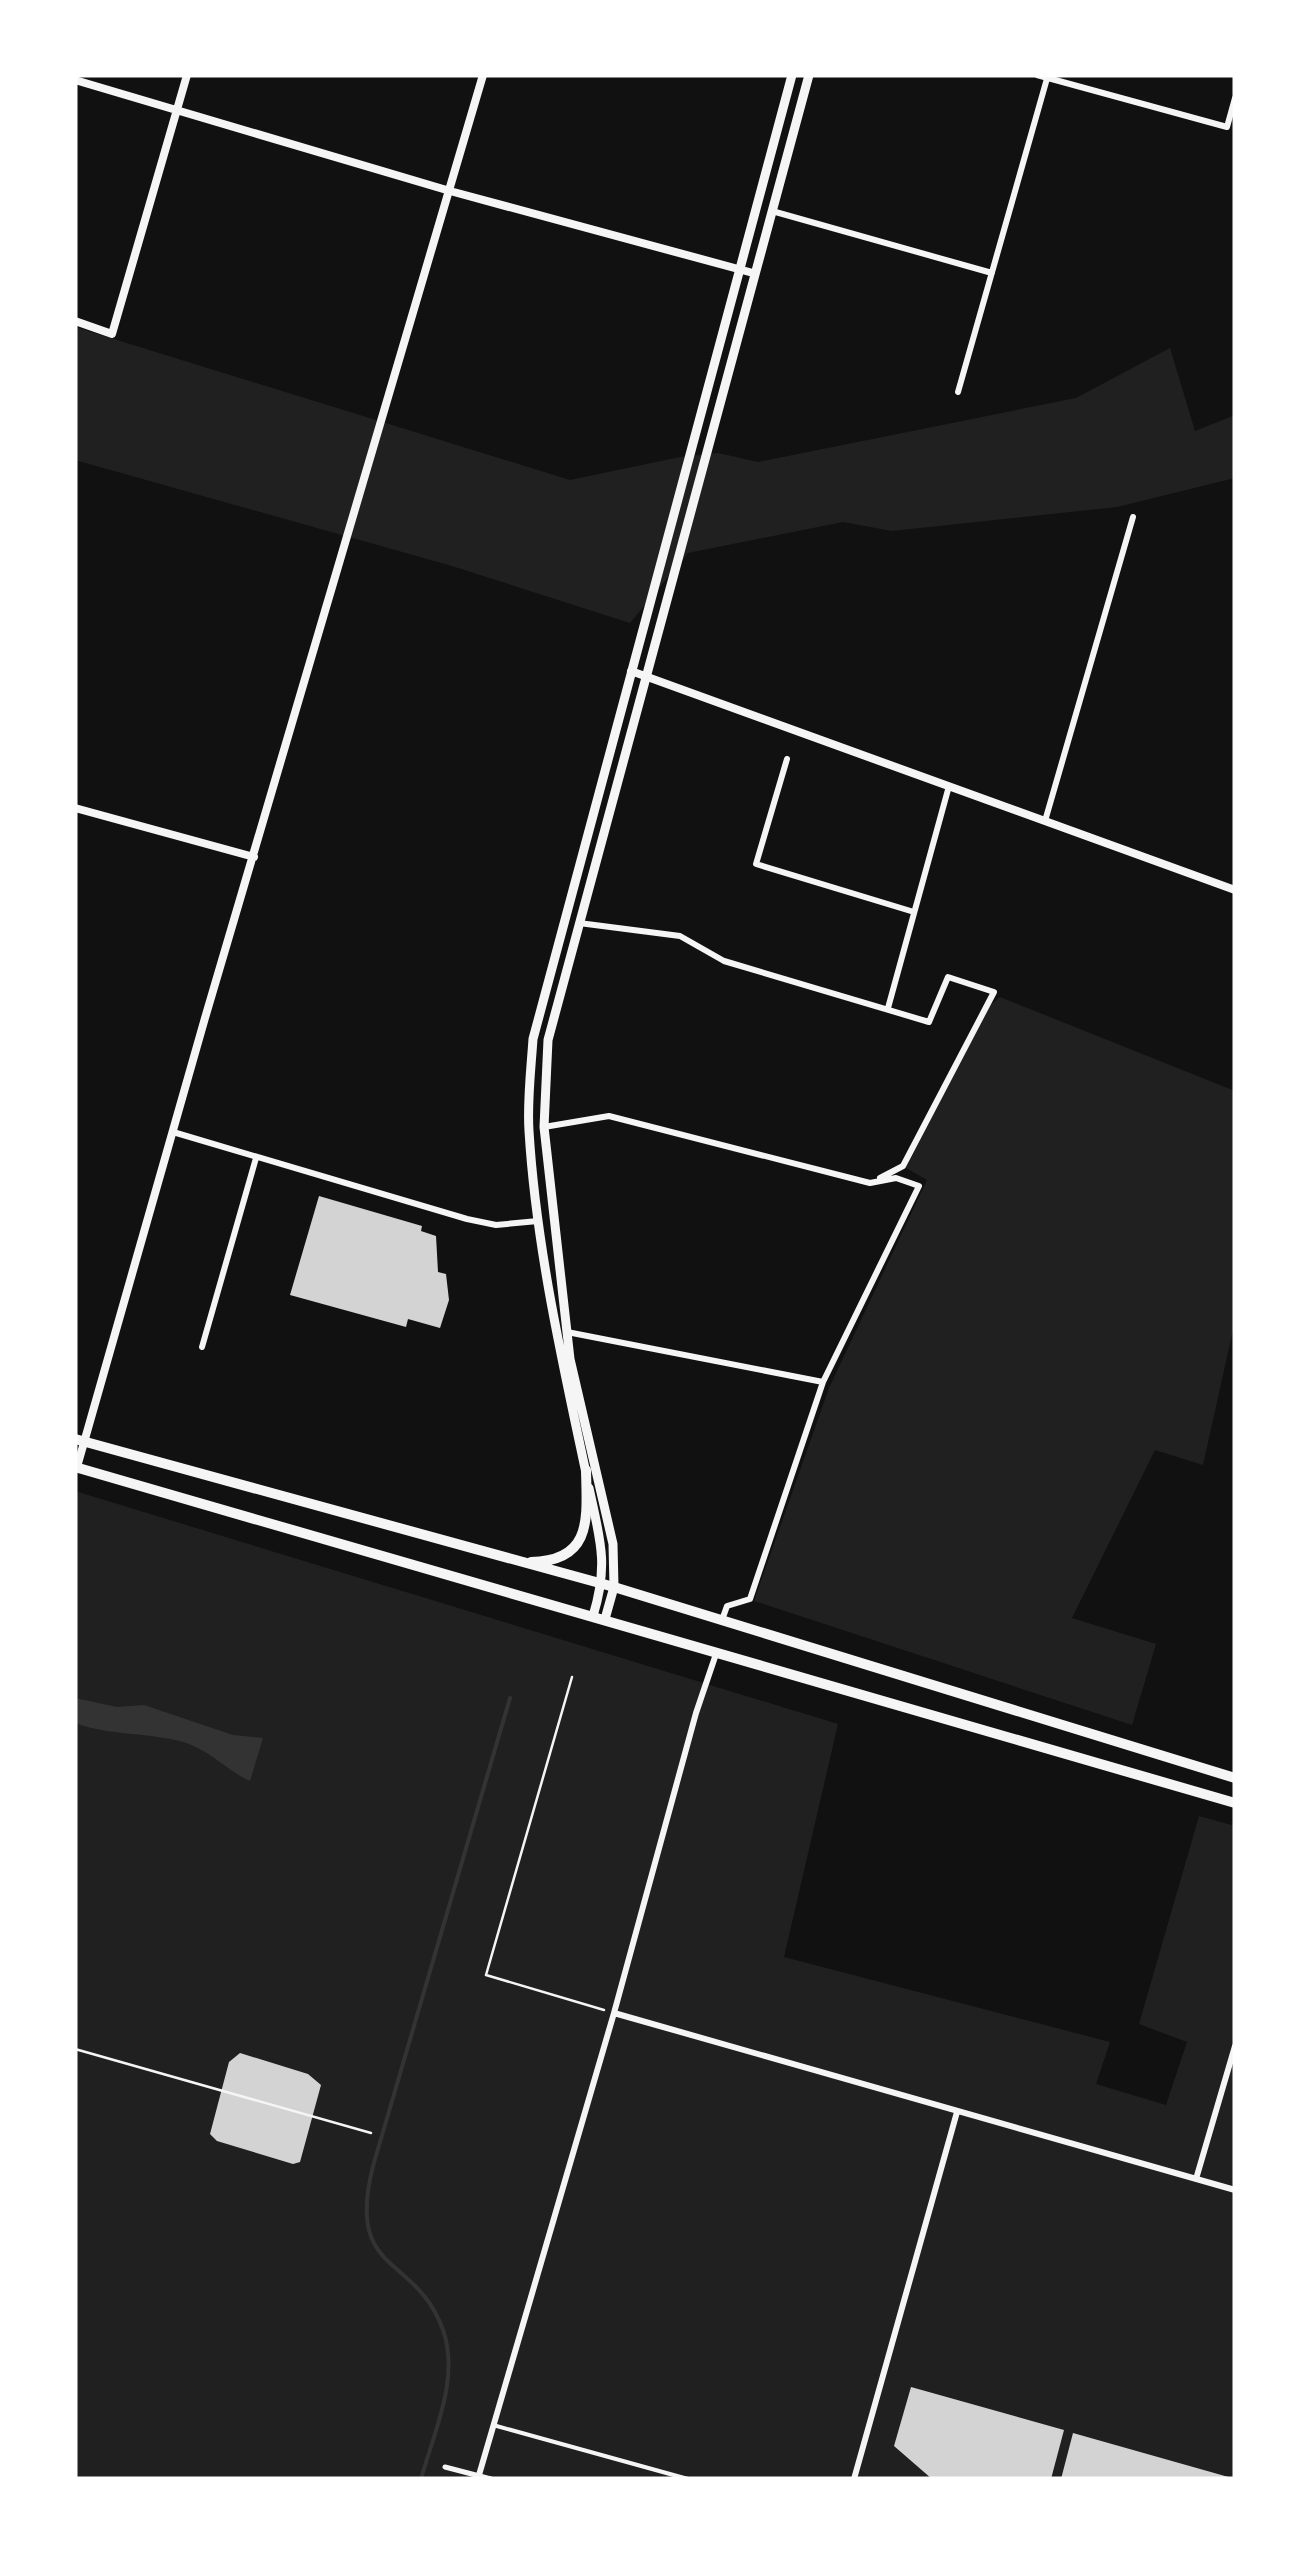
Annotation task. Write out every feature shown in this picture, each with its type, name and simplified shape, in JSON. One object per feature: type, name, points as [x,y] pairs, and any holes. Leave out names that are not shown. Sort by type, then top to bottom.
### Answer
[{"type":"main road","points":[[608,1586],[556,1330],[539,1221],[529,1128],[533,1038],[792,75]]},
{"type":"main road","points":[[599,1617],[608,1586],[613,1544],[570,1359],[544,1127],[548,1040],[809,75]]},
{"type":"main road","points":[[80,1440],[608,1586],[1235,1778]]},
{"type":"main road","points":[[76,1467],[1235,1803]]},
{"type":"main road","points":[[519,1562],[556,1560],[580,1542],[586,1515],[586,1470]]},
{"type":"street","points":[[75,321],[112,334],[187,75]]},
{"type":"street","points":[[76,1467],[80,1440],[483,75]]},
{"type":"street","points":[[1036,75],[1227,127],[1235,98]]},
{"type":"street","points":[[958,392],[1048,76]]},
{"type":"street","points":[[75,80],[450,191],[753,273]]},
{"type":"street","points":[[771,211],[992,272]]},
{"type":"street","points":[[1044,821],[1133,517]]},
{"type":"street","points":[[631,671],[1235,890]]},
{"type":"street","points":[[786,759],[756,864],[914,912]]},
{"type":"street","points":[[888,1008],[949,786]]},
{"type":"street","points":[[75,808],[254,857]]},
{"type":"street","points":[[579,922],[680,936],[724,961],[929,1022],[948,977],[994,992],[903,1166],[870,1183]]},
{"type":"street","points":[[544,1127],[610,1116],[870,1183],[896,1178],[919,1186],[823,1382],[750,1599],[727,1606],[722,1622]]},
{"type":"street","points":[[172,1132],[496,1226],[539,1221]]},
{"type":"street","points":[[202,1347],[256,1158]]},
{"type":"street","points":[[567,1332],[823,1382]]},
{"type":"street","points":[[478,2475],[717,1652]]},
{"type":"street","points":[[614,2013],[1235,2190]]},
{"type":"street","points":[[1196,2179],[1235,2046]]},
{"type":"street","points":[[854,2479],[957,2112]]},
{"type":"street","points":[[445,2467],[491,2479]]},
{"type":"lane","points":[[493,2425],[688,2479]]},
{"type":"path","points":[[572,1677],[486,1975],[614,2013]]},
{"type":"path","points":[[75,2049],[371,2133]]},
{"type":"shaded area","points":[[75,327],[570,480],[718,453],[758,462],[1076,398],[1170,348],[1195,431],[1235,415],[1235,478],[1117,507],[892,531],[843,522],[688,553],[630,623],[452,566],[75,460]]},
{"type":"shaded area","points":[[1000,997],[1235,1091],[1235,1321],[1203,1465],[1155,1450],[1072,1618],[1156,1644],[1132,1725],[754,1601],[829,1388],[927,1180],[906,1168],[988,1007]]},
{"type":"shaded area","points":[[75,1491],[838,1724],[784,1957],[1110,2042],[1096,2084],[1166,2105],[1187,2042],[1139,2024],[1199,1816],[1235,1826],[1235,2479],[75,2479]]},
{"type":"shaded area","points":[[75,1698],[117,1707],[144,1705],[233,1735],[263,1738],[250,1781],[183,1742],[75,1723]]},
{"type":"building","points":[[319,1196],[422,1226],[421,1231],[436,1236],[438,1272],[446,1274],[449,1300],[440,1328],[408,1319],[406,1327],[290,1295]]},
{"type":"building","points":[[240,2053],[308,2074],[321,2085],[300,2162],[293,2164],[217,2141],[210,2134],[229,2062]]},
{"type":"building","points":[[911,2387],[1064,2430],[1051,2479],[932,2479],[894,2446]]},
{"type":"building","points":[[1073,2433],[1232,2478],[1061,2479]]},
{"type":"waterway","points":[[421,2479],[447,2386],[447,2348],[431,2305],[376,2246],[368,2228],[367,2202],[373,2166],[510,1698]]}]
